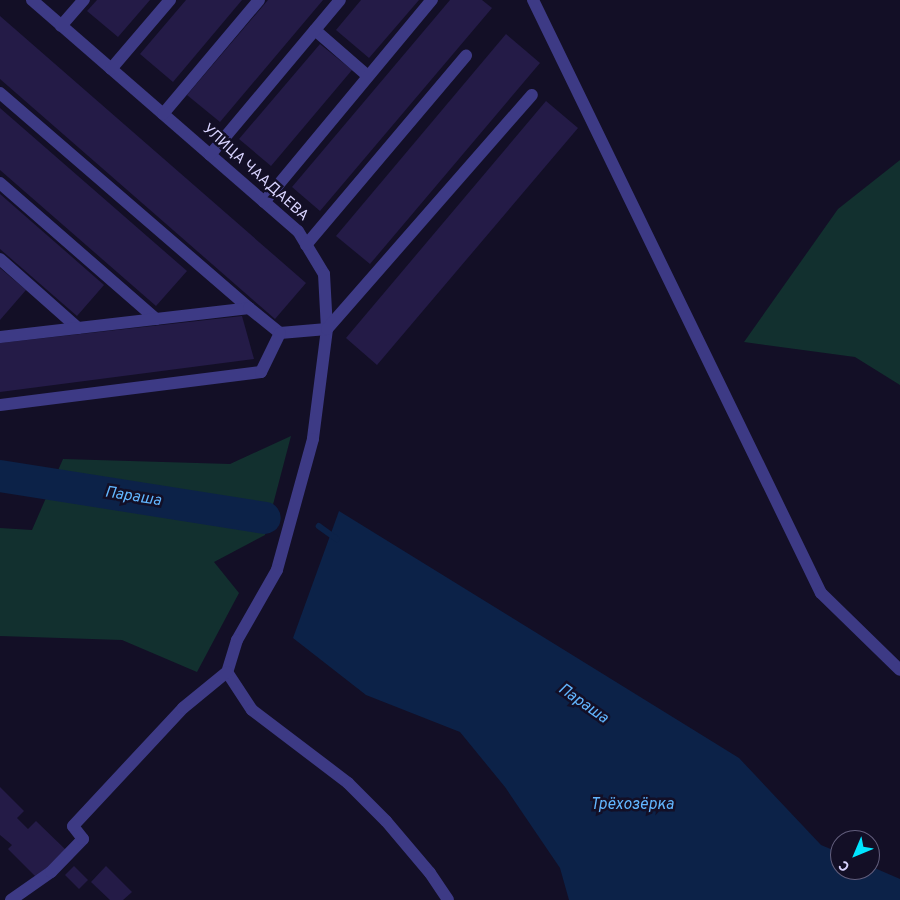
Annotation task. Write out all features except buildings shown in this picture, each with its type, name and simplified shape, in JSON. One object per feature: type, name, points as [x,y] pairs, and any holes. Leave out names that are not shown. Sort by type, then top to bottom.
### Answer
[{"type":"street","name":"УЛИЦА ЧААДАЕВА","points":[[32,0],[298,231],[324,274],[327,329],[313,439],[277,570],[237,640],[227,672]]},
{"type":"street","points":[[61,26],[84,0]]},
{"type":"street","points":[[111,69],[170,0]]},
{"type":"street","points":[[163,114],[259,0]]},
{"type":"street","points":[[210,155],[340,0]]},
{"type":"street","points":[[264,202],[432,0]]},
{"type":"street","points":[[534,0],[821,593],[900,670]]},
{"type":"street","points":[[315,30],[368,76]]},
{"type":"street","points":[[306,245],[466,56]]},
{"type":"street","points":[[0,92],[280,333],[327,329],[532,95]]},
{"type":"street","points":[[0,182],[156,319]]},
{"type":"street","points":[[0,260],[78,328]]},
{"type":"street","points":[[0,337],[249,308]]},
{"type":"street","points":[[0,405],[261,372],[280,333]]},
{"type":"street","points":[[11,900],[50,872],[83,840],[73,826],[183,708],[227,672],[252,710],[348,782],[393,828],[430,873],[448,900]]},
{"type":"green space","points":[[900,160],[900,385],[855,357],[744,342],[838,209]]},
{"type":"green space","points":[[291,436],[265,535],[214,562],[239,593],[197,672],[122,640],[0,636],[0,528],[32,530],[63,459],[230,464]]},
{"type":"water","name":"Трёхозёрка","points":[[339,511],[739,758],[821,845],[830,849],[830,880],[880,880],[880,870],[900,879],[900,900],[569,900],[560,868],[505,787],[460,732],[366,695],[293,638]]},
{"type":"waterway","name":"Параша","points":[[0,476],[265,518]]},
{"type":"waterway","name":"Параша","points":[[319,526],[337,539]]}]
